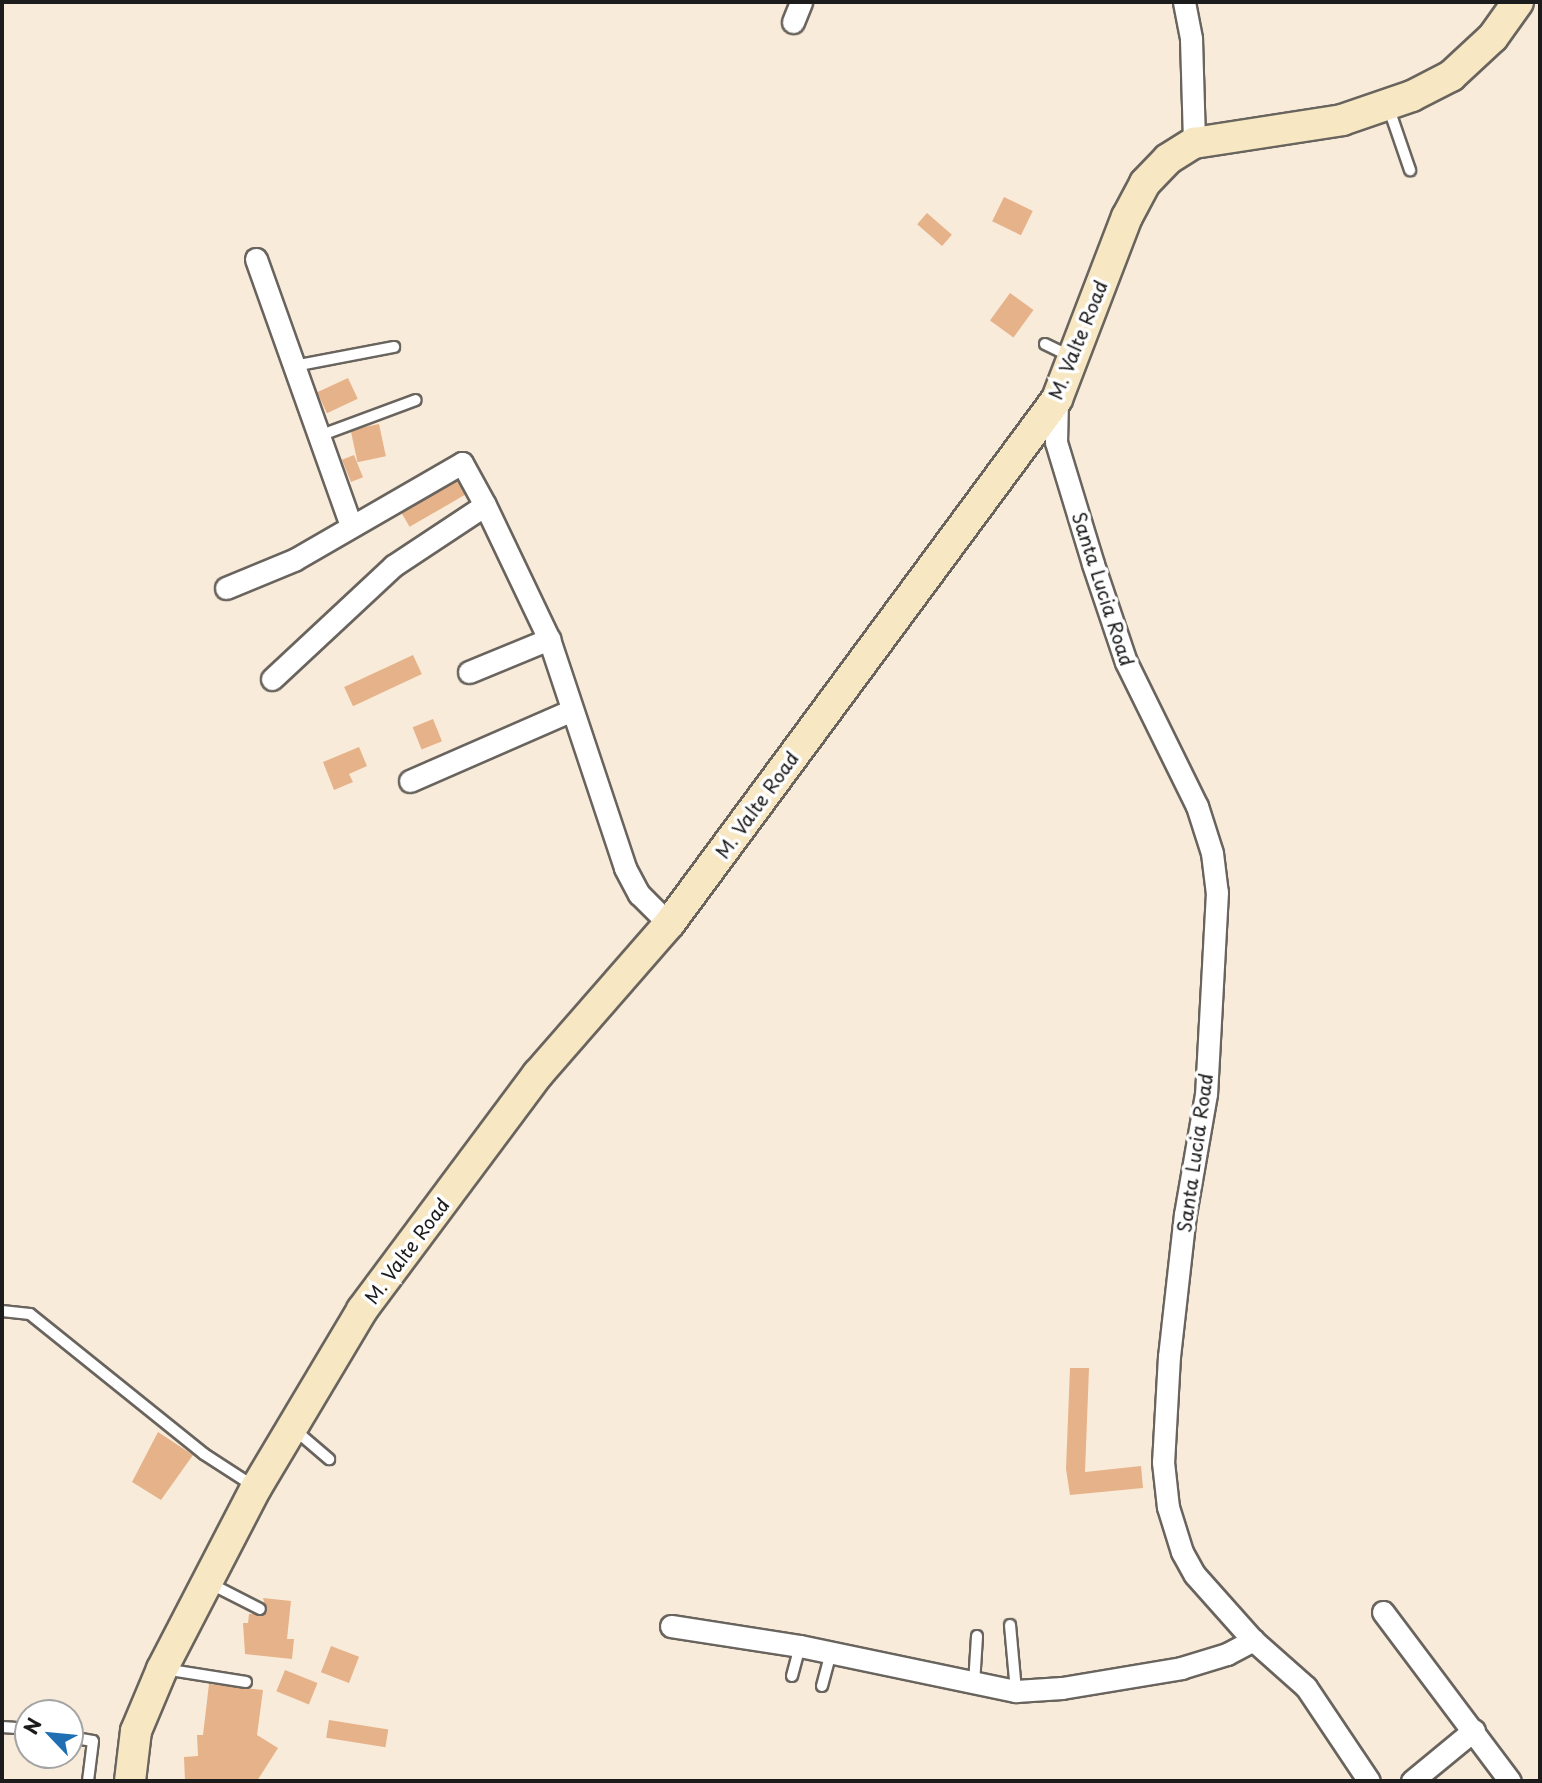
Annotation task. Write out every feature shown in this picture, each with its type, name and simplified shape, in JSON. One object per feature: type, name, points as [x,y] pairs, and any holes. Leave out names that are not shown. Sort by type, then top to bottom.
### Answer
[{"type":"main road","name":"M. Valte Road","points":[[130,1781],[136,1731],[162,1669],[257,1488],[362,1310],[522,1095],[669,924],[1057,399],[1127,217],[1145,183],[1168,159],[1194,143],[1342,120],[1388,105],[1451,76],[1493,37],[1518,2]]},
{"type":"street","points":[[793,22],[801,2]]},
{"type":"street","points":[[1184,2],[1191,39],[1194,143]]},
{"type":"street","points":[[256,259],[351,526]]},
{"type":"street","name":"Santa Lucia Road","points":[[1057,399],[1056,442],[1122,650],[1162,741],[1197,806],[1212,853],[1217,892],[1206,1094],[1185,1214],[1169,1356],[1163,1462],[1168,1507],[1182,1552],[1195,1575],[1253,1640],[1306,1687],[1369,1781]]},
{"type":"street","points":[[226,588],[294,560],[462,464],[485,505],[549,639],[570,711],[625,869],[639,894],[669,924]]},
{"type":"street","points":[[272,679],[393,566],[485,505]]},
{"type":"street","points":[[469,672],[549,639]]},
{"type":"street","points":[[410,781],[570,711]]},
{"type":"street","points":[[1383,1612],[1510,1781]]},
{"type":"street","points":[[671,1626],[800,1646],[1016,1691],[1062,1688],[1181,1668],[1227,1654],[1253,1640]]},
{"type":"street","points":[[1412,1781],[1474,1730]]},
{"type":"lane","points":[[1388,105],[1410,170]]},
{"type":"lane","points":[[1045,344],[1073,357]]},
{"type":"lane","points":[[294,366],[394,346]]},
{"type":"lane","points":[[319,436],[416,400]]},
{"type":"lane","points":[[2,1311],[30,1314],[204,1454],[257,1488]]},
{"type":"lane","points":[[292,1428],[329,1459]]},
{"type":"lane","points":[[206,1581],[260,1609]]},
{"type":"lane","points":[[1010,1625],[1016,1691]]},
{"type":"lane","points":[[974,1684],[977,1636]]},
{"type":"lane","points":[[792,1676],[800,1646]]},
{"type":"lane","points":[[822,1686],[831,1653]]},
{"type":"lane","points":[[162,1669],[246,1682]]},
{"type":"lane","points":[[84,1739],[93,1741],[88,1781]]},
{"type":"building","points":[[1004,197],[1033,211],[1021,235],[992,221]]},
{"type":"building","points":[[927,213],[952,235],[942,246],[917,224]]},
{"type":"building","points":[[1010,293],[1033,310],[1013,338],[990,321]]},
{"type":"building","points":[[348,378],[358,399],[327,413],[317,392]]},
{"type":"building","points":[[379,424],[386,456],[357,462],[351,430]]},
{"type":"building","points":[[354,455],[363,477],[351,482],[342,460]]},
{"type":"building","points":[[457,481],[465,495],[410,527],[402,513]]},
{"type":"building","points":[[413,655],[422,674],[353,706],[344,687]]},
{"type":"building","points":[[433,719],[442,741],[422,749],[413,727]]},
{"type":"building","points":[[359,747],[367,766],[349,774],[353,782],[334,790],[323,762]]},
{"type":"building","points":[[1070,1368],[1089,1368],[1085,1472],[1141,1466],[1143,1488],[1070,1495],[1066,1469]]},
{"type":"building","points":[[158,1432],[193,1455],[161,1500],[132,1482]]},
{"type":"building","points":[[263,1598],[291,1601],[287,1639],[294,1639],[292,1659],[245,1654],[243,1623],[248,1623],[249,1614],[267,1613]]},
{"type":"building","points":[[331,1646],[359,1657],[349,1683],[321,1672]]},
{"type":"building","points":[[285,1670],[317,1683],[309,1704],[276,1691]]},
{"type":"building","points":[[209,1684],[263,1690],[257,1735],[278,1748],[257,1781],[185,1781],[184,1757],[198,1756],[197,1735],[203,1735]]},
{"type":"building","points":[[329,1720],[388,1729],[385,1747],[326,1738]]}]
